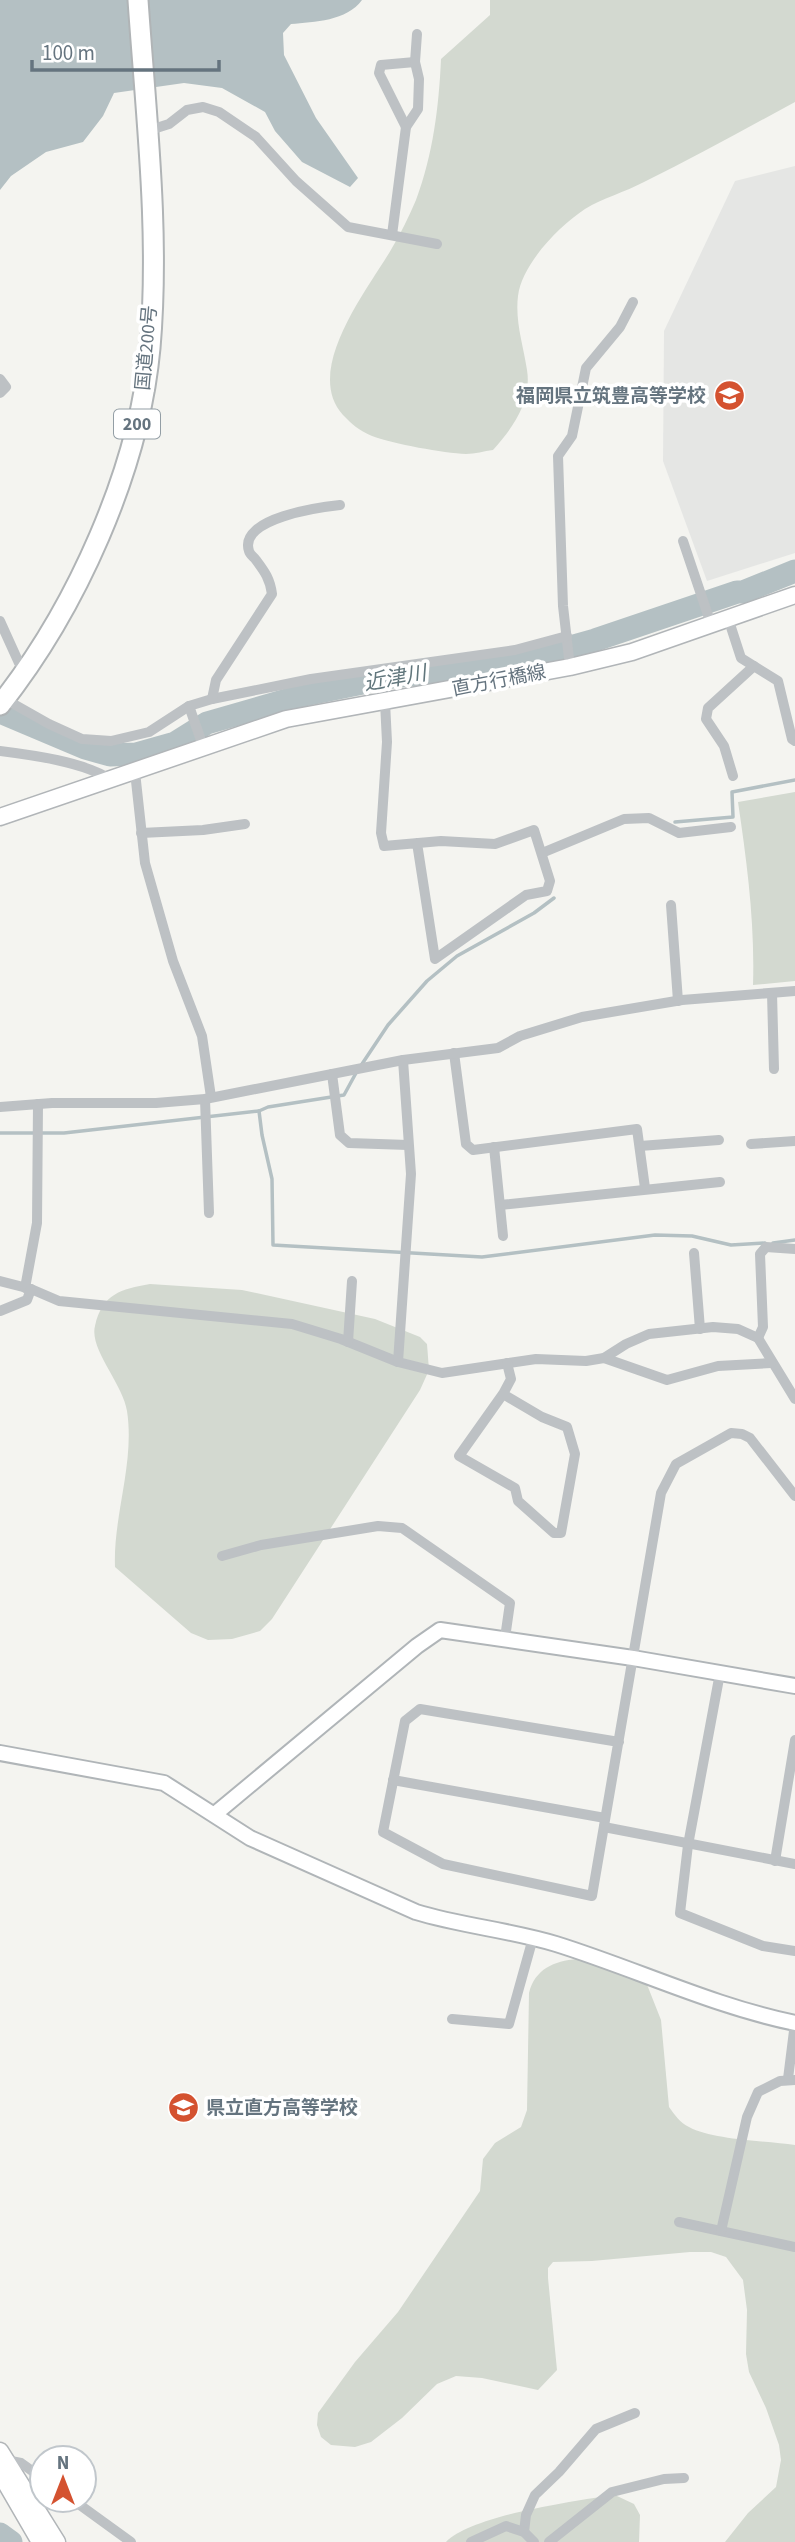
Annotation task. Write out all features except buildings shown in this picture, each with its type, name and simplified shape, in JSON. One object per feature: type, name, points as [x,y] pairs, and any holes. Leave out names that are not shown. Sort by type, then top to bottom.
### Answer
[{"type":"highway","name":"国道200号","points":[[2,700],[48,635],[84,568],[113,501],[132,447],[150,349],[152,304],[151,187],[138,0]]},
{"type":"main road","name":"直方行橋線","points":[[0,817],[135,772],[201,742],[286,719],[570,667],[632,652],[795,595]]},
{"type":"main road","points":[[2,2461],[40,2542]]},
{"type":"main road","points":[[2,2461],[57,2542]]},
{"type":"street","points":[[392,235],[406,127],[418,109],[419,79],[415,62],[417,34]]},
{"type":"street","points":[[406,127],[379,74],[381,65],[415,62]]},
{"type":"street","points":[[146,125],[169,124],[187,110],[203,107],[219,112],[256,137],[296,181],[348,227],[437,244]]},
{"type":"street","points":[[570,667],[563,606],[558,456],[572,436],[586,368],[620,327],[633,302]]},
{"type":"street","points":[[0,379],[6,387],[0,393]]},
{"type":"street","points":[[212,699],[216,681],[272,594],[270,579],[249,551],[249,541],[266,524],[285,515],[340,505]]},
{"type":"street","points":[[683,541],[711,624]]},
{"type":"street","points":[[728,618],[741,658],[778,681],[792,739],[795,741]]},
{"type":"street","points":[[0,621],[19,663],[27,666]]},
{"type":"street","points":[[2,700],[82,739],[111,741],[149,732],[212,699],[311,679],[515,650],[567,636]]},
{"type":"street","points":[[733,776],[724,746],[706,719],[708,708],[754,666]]},
{"type":"street","points":[[385,702],[387,742],[381,833],[384,846],[417,843],[441,841],[495,844],[534,830],[550,881],[547,891],[526,895],[435,958],[417,843]]},
{"type":"street","points":[[190,709],[201,742]]},
{"type":"street","points":[[0,751],[98,771],[111,780]]},
{"type":"street","points":[[135,772],[145,863],[173,961],[202,1036],[208,1098],[209,1213]]},
{"type":"street","points":[[542,853],[624,819],[649,818],[679,833],[731,827]]},
{"type":"street","points":[[141,833],[203,830],[245,824]]},
{"type":"street","points":[[671,905],[678,1000]]},
{"type":"street","points":[[0,1108],[38,1104],[156,1102],[208,1098],[403,1059],[498,1048],[520,1036],[582,1017],[678,1000],[795,991]]},
{"type":"street","points":[[772,993],[774,1069]]},
{"type":"street","points":[[454,1053],[466,1144],[472,1150],[636,1129],[645,1188]]},
{"type":"street","points":[[398,1362],[411,1174],[403,1059]]},
{"type":"street","points":[[332,1074],[340,1135],[349,1143],[408,1144]]},
{"type":"street","points":[[0,1311],[27,1300],[37,1223],[38,1104]]},
{"type":"street","points":[[640,1146],[719,1140]]},
{"type":"street","points":[[751,1144],[795,1141]]},
{"type":"street","points":[[494,1147],[503,1236]]},
{"type":"street","points":[[500,1205],[720,1182]]},
{"type":"street","points":[[758,1338],[764,1327],[760,1254],[766,1247],[795,1249]]},
{"type":"street","points":[[694,1253],[700,1329]]},
{"type":"street","points":[[0,1281],[28,1288],[59,1301],[292,1324],[398,1362],[442,1373],[536,1359],[586,1361],[604,1357],[649,1334],[700,1329],[738,1329],[758,1338],[795,1399]]},
{"type":"street","points":[[348,1342],[352,1281]]},
{"type":"street","points":[[604,1357],[667,1380],[718,1366],[771,1363]]},
{"type":"street","points":[[503,1394],[542,1417],[567,1427],[570,1433],[575,1454],[561,1533],[554,1533],[518,1501],[515,1488],[459,1456],[511,1379],[507,1363]]},
{"type":"street","points":[[618,1742],[420,1709],[405,1721],[383,1832],[443,1864],[592,1896],[661,1493],[676,1464],[731,1433],[750,1438],[795,1496]]},
{"type":"street","points":[[222,1556],[261,1545],[378,1526],[402,1528],[510,1603],[505,1638]]},
{"type":"street","points":[[215,1814],[417,1646],[440,1630],[633,1658],[795,1686]]},
{"type":"street","points":[[720,1673],[688,1845],[680,1913],[763,1947],[795,1951]]},
{"type":"street","points":[[775,1861],[795,1740]]},
{"type":"street","points":[[0,1753],[164,1783],[250,1838],[416,1912],[533,1938],[757,2015],[795,2023],[791,2080],[758,2091],[747,2117],[721,2231]]},
{"type":"street","points":[[393,1780],[605,1822],[688,1845],[795,1864]]},
{"type":"street","points":[[452,2019],[509,2024],[533,1938]]},
{"type":"street","points":[[679,2222],[795,2247]]},
{"type":"street","points":[[524,2532],[526,2515],[535,2495],[596,2429],[635,2413]]},
{"type":"street","points":[[2,2461],[21,2463],[28,2468]]},
{"type":"street","points":[[549,2542],[612,2492],[664,2479],[684,2478]]},
{"type":"street","points":[[92,2514],[131,2542]]},
{"type":"street","points":[[471,2542],[506,2526],[524,2532],[534,2542]]},
{"type":"shaded area","points":[[0,0],[362,0],[356,7],[339,16],[291,24],[283,33],[284,55],[316,118],[358,178],[350,187],[302,162],[275,131],[265,112],[222,88],[184,83],[114,93],[103,116],[83,142],[46,152],[11,176],[0,190]]},
{"type":"shaded area","points":[[490,0],[795,0],[795,102],[637,186],[592,205],[553,236],[526,271],[518,296],[518,324],[528,381],[524,403],[514,423],[493,450],[466,454],[405,445],[363,432],[343,415],[332,397],[330,376],[334,353],[344,330],[416,200],[427,166],[434,130],[441,59],[490,15]]},
{"type":"shaded area","name":"福岡県立筑豊高等学校","points":[[795,166],[795,553],[707,581],[663,461],[664,331],[735,181]]},
{"type":"shaded area","points":[[795,792],[795,981],[753,985],[752,916],[738,802]]},
{"type":"shaded area","points":[[150,1284],[242,1290],[375,1319],[420,1337],[427,1344],[429,1370],[420,1390],[272,1619],[260,1631],[232,1639],[208,1640],[191,1633],[115,1567],[129,1430],[124,1401],[101,1356],[94,1335],[95,1326],[102,1307],[114,1295]]},
{"type":"shaded area","points":[[577,1959],[596,1960],[646,1982],[661,2020],[669,2107],[683,2123],[712,2135],[795,2145],[795,2542],[725,2542],[748,2513],[776,2487],[781,2460],[779,2445],[766,2408],[749,2372],[743,2280],[726,2257],[711,2252],[553,2262],[548,2268],[548,2278],[557,2370],[538,2390],[482,2378],[456,2376],[437,2384],[402,2418],[371,2442],[355,2447],[331,2445],[321,2437],[317,2425],[318,2413],[355,2362],[398,2312],[480,2191],[483,2159],[495,2143],[521,2127],[527,2110],[529,1993],[541,1972],[553,1964]]},
{"type":"shaded area","points":[[617,2496],[634,2504],[640,2515],[639,2542],[446,2542],[476,2525],[498,2518],[546,2506]]},
{"type":"waterway","name":"近津川","points":[[0,712],[85,748],[110,755],[136,754],[175,743],[207,723],[304,695],[392,677],[483,666],[545,654],[743,592],[795,571]]},
{"type":"waterway","points":[[675,822],[733,817],[732,792],[795,780]]},
{"type":"waterway","points":[[360,1067],[388,1025],[427,981],[457,956],[534,913],[554,898]]},
{"type":"waterway","points":[[0,1133],[64,1133],[259,1111],[268,1107],[344,1095],[356,1073]]},
{"type":"waterway","points":[[259,1111],[272,1179],[273,1245],[482,1257],[655,1235],[692,1236],[731,1245],[765,1243]]},
{"type":"waterway","points":[[773,1243],[795,1240]]},
{"type":"waterway","points":[[0,2534],[11,2542]]},
{"type":"place","name":"福岡県立筑豊高等学校","points":[[729,396]]},
{"type":"place","name":"県立直方高等学校","points":[[183,2108]]}]
